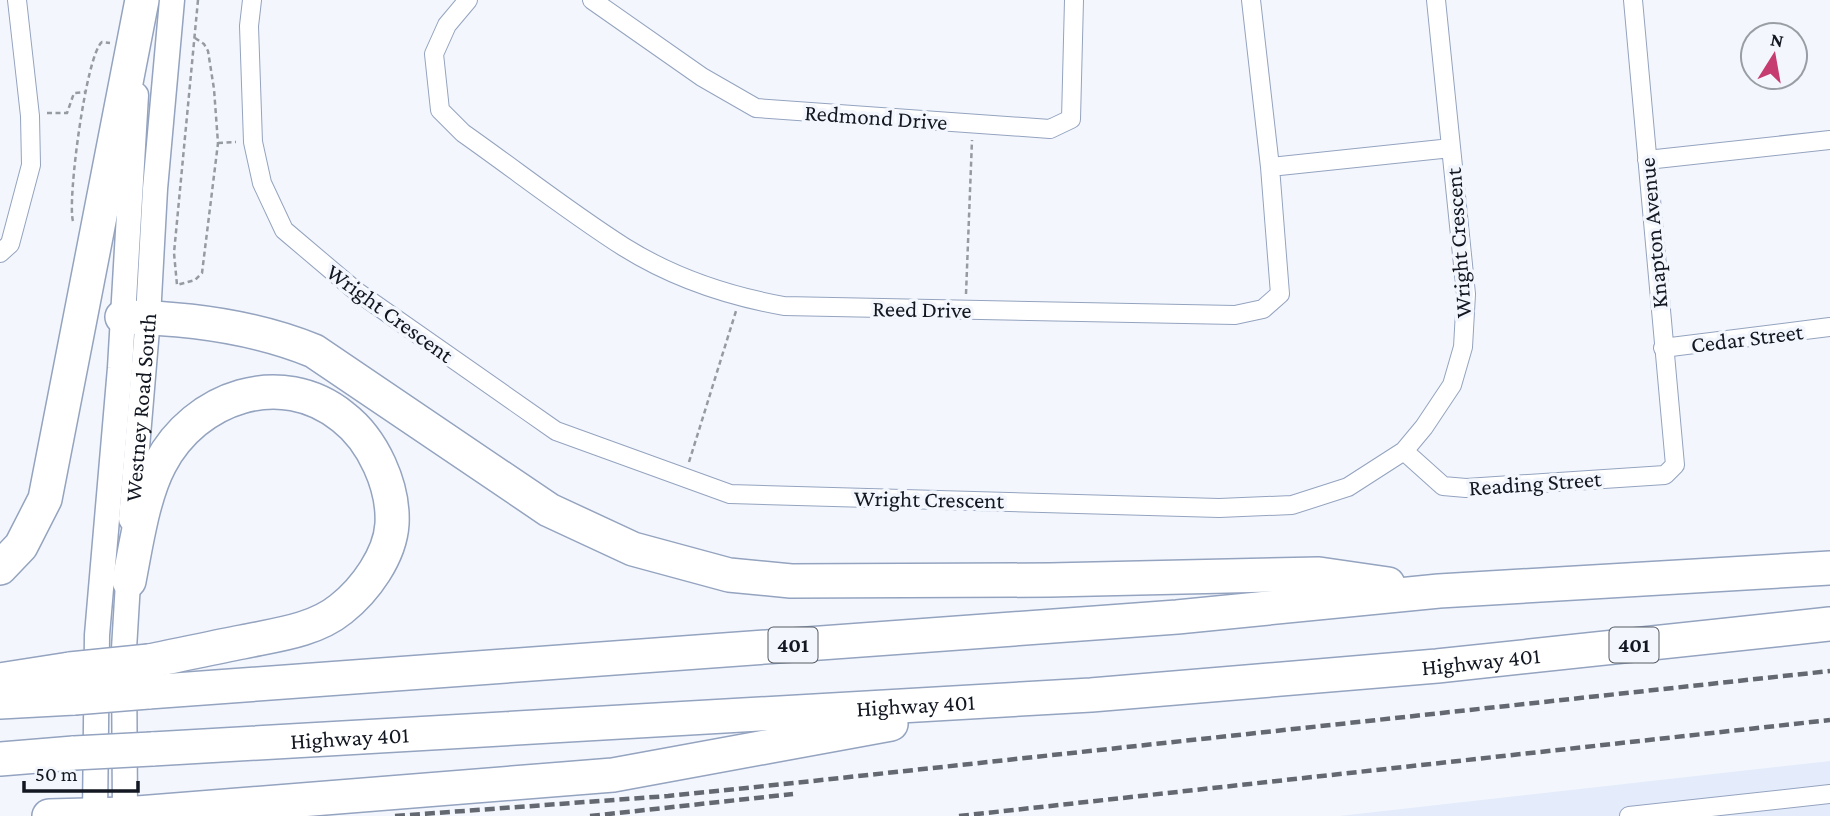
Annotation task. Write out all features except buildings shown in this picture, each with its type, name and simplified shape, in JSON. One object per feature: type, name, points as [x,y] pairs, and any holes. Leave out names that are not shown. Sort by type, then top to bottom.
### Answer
[{"type":"highway","points":[[0,568],[21,546],[45,499],[142,0]]},
{"type":"highway","points":[[135,317],[233,326],[281,338],[314,351],[549,510],[633,549],[729,575],[790,581],[1050,580],[1319,574],[1439,592]]},
{"type":"highway","points":[[129,581],[143,513],[159,465],[176,438],[201,414],[220,403],[248,394],[287,394],[312,399],[343,417],[363,439],[381,468],[392,524],[388,542],[376,569],[340,610],[302,629],[148,677]]},
{"type":"highway","name":"401","points":[[0,702],[72,684],[148,677],[1177,617],[1439,592],[1830,568]]},
{"type":"highway","name":"Highway 401","points":[[0,759],[1091,695],[1437,666],[1830,624]]},
{"type":"highway","points":[[0,680],[72,684]]},
{"type":"highway","points":[[49,816],[110,815],[613,775],[935,716],[1091,695]]},
{"type":"main road","name":"Westney Road South","points":[[110,815],[129,581],[133,486],[142,0]]},
{"type":"main road","name":"Westney Road South","points":[[110,815],[97,635],[135,317],[155,189],[172,0]]},
{"type":"street","points":[[0,253],[10,244],[31,165],[30,116],[17,0]]},
{"type":"street","name":"Wright Crescent","points":[[252,0],[250,26],[253,142],[262,183],[284,230],[356,291],[556,430],[730,494],[1219,508],[1292,505],[1348,487],[1404,451],[1424,427],[1452,384],[1463,347],[1466,294],[1436,0]]},
{"type":"street","name":"Reed Drive","points":[[468,0],[447,25],[434,54],[440,110],[463,133],[625,248],[676,274],[740,298],[784,306],[1235,315],[1263,309],[1280,294],[1251,0]]},
{"type":"street","name":"Redmond Drive","points":[[592,0],[702,77],[756,108],[1050,129],[1071,120],[1074,0]]},
{"type":"street","name":"Knapton Avenue","points":[[1633,0],[1675,465]]},
{"type":"street","points":[[1647,160],[1830,140]]},
{"type":"street","points":[[1269,167],[1451,148]]},
{"type":"street","name":"Cedar Street","points":[[1663,348],[1830,327]]},
{"type":"street","name":"Reading Street","points":[[1404,451],[1443,486],[1466,488],[1665,475],[1675,465]]},
{"type":"street","points":[[1629,816],[1830,794]]},
{"type":"path","points":[[195,38],[204,44],[208,51],[218,143],[202,273],[195,280],[177,285],[174,253],[198,0]]},
{"type":"path","points":[[72,220],[80,123],[96,47],[102,42],[116,44]]},
{"type":"path","points":[[47,113],[67,113],[74,93],[86,91]]},
{"type":"path","points":[[966,310],[972,140]]},
{"type":"path","points":[[686,478],[740,298]]},
{"type":"shaded area","points":[[1830,761],[1830,816],[1339,816]]},
{"type":"railway","points":[[395,816],[668,796],[1830,671]]},
{"type":"railway","points":[[959,816],[1830,720]]},
{"type":"railway","points":[[590,816],[793,794]]}]
